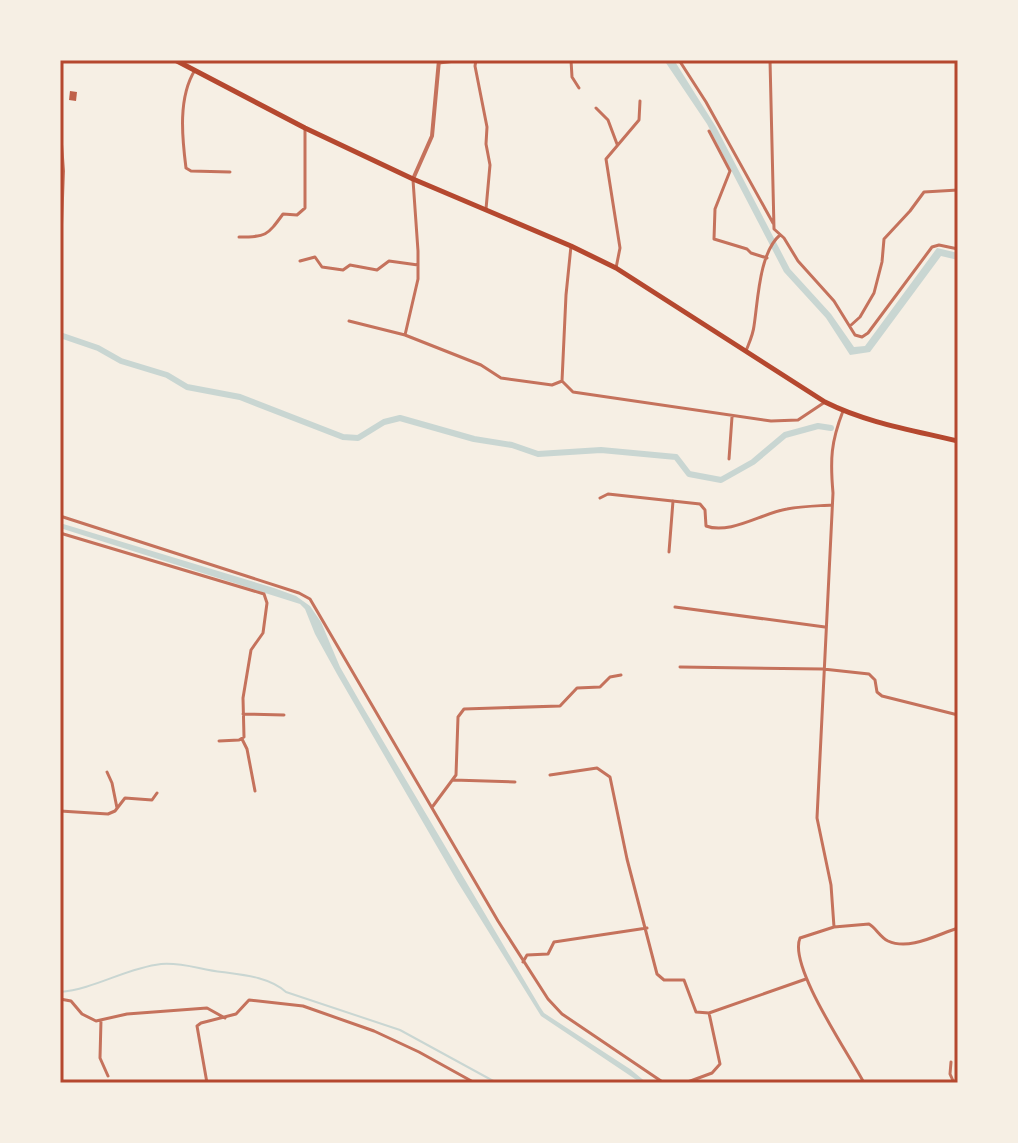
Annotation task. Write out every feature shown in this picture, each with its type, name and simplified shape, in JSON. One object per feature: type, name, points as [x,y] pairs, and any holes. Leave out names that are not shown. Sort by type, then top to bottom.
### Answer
[{"type":"main road","points":[[175,60],[305,128],[413,179],[616,268],[843,411],[862,419],[958,441]]},
{"type":"street","points":[[405,335],[416,289],[418,265],[413,179],[432,136],[439,61],[463,60]]},
{"type":"street","points":[[476,60],[488,129],[486,145],[490,164],[486,210]]},
{"type":"street","points":[[571,60],[572,77],[579,88]]},
{"type":"street","points":[[679,60],[706,102],[774,225]]},
{"type":"street","points":[[770,60],[775,231],[834,301],[855,335],[865,336],[932,247],[939,245],[958,249]]},
{"type":"street","points":[[195,70],[186,83],[186,168],[191,171],[230,172]]},
{"type":"street","points":[[616,268],[620,248],[606,161],[640,118],[640,101]]},
{"type":"street","points":[[596,108],[608,120],[617,144]]},
{"type":"street","points":[[239,237],[262,236],[274,229],[283,214],[297,215],[305,208],[305,128]]},
{"type":"street","points":[[60,131],[63,171],[60,251]]},
{"type":"street","points":[[709,131],[730,171],[715,209],[714,239],[767,258]]},
{"type":"street","points":[[850,326],[860,317],[874,293],[885,238],[925,191],[958,190]]},
{"type":"street","points":[[746,351],[754,330],[755,306],[769,248],[778,236]]},
{"type":"street","points":[[571,246],[562,381],[573,392],[732,417],[790,422],[808,415],[825,402]]},
{"type":"street","points":[[300,261],[315,257],[322,267],[343,270],[350,265],[377,270],[389,261],[418,265]]},
{"type":"street","points":[[349,321],[405,335],[481,365],[501,378],[552,385],[562,381]]},
{"type":"street","points":[[834,927],[831,885],[817,818],[833,505],[830,455],[843,411]]},
{"type":"street","points":[[729,459],[732,417]]},
{"type":"street","points":[[600,498],[608,494],[700,504],[705,510],[706,526],[713,528],[789,508],[833,505]]},
{"type":"street","points":[[669,552],[673,501]]},
{"type":"street","points":[[60,516],[305,595],[314,604],[523,962],[555,1008],[664,1083]]},
{"type":"street","points":[[60,533],[264,594],[267,603],[263,633],[251,650],[243,698],[245,734],[242,739]]},
{"type":"street","points":[[675,607],[825,627]]},
{"type":"street","points":[[680,667],[823,669],[869,674],[882,696],[958,715]]},
{"type":"street","points":[[433,806],[458,770],[458,717],[464,709],[560,706],[577,688],[600,687],[610,677],[621,675]]},
{"type":"street","points":[[243,714],[284,715]]},
{"type":"street","points":[[219,741],[242,739]]},
{"type":"street","points":[[242,739],[247,749],[255,791]]},
{"type":"street","points":[[550,775],[593,768],[610,777],[627,859],[659,977],[684,980],[696,1012],[709,1013],[806,979]]},
{"type":"street","points":[[107,772],[117,808]]},
{"type":"street","points":[[453,780],[515,782]]},
{"type":"street","points":[[60,811],[108,814],[125,798],[152,800],[157,793]]},
{"type":"street","points":[[864,1083],[847,1049],[816,1002],[806,979],[797,943],[805,936],[834,927],[869,924],[886,940],[905,943],[958,928]]},
{"type":"street","points":[[523,962],[529,955],[548,954],[554,942],[647,928]]},
{"type":"street","points":[[60,999],[71,1001],[88,1018],[101,1020],[127,1014],[207,1008],[225,1018]]},
{"type":"street","points":[[207,1083],[197,1026],[239,1012],[249,1000],[303,1006],[374,1031],[475,1083]]},
{"type":"street","points":[[685,1083],[712,1073],[720,1064],[709,1013]]},
{"type":"street","points":[[101,1020],[100,1058],[108,1076]]},
{"type":"street","points":[[951,1062],[950,1074],[954,1083]]},
{"type":"shaded area","points":[[664,60],[674,60],[716,127],[790,269],[831,314],[854,347],[865,346],[937,248],[958,253],[958,260],[941,256],[870,352],[850,355],[826,318],[784,272],[707,124]]},
{"type":"shaded area","points":[[60,523],[274,588],[296,596],[310,606],[360,702],[544,1013],[647,1083],[641,1083],[541,1016],[457,881],[300,604],[60,528]]},
{"type":"building","points":[[70,91],[77,92],[76,101],[69,100]]},
{"type":"waterway","points":[[60,335],[98,348],[121,361],[167,375],[187,387],[240,397],[343,437],[358,438],[384,422],[400,418],[538,454],[601,450],[676,457],[689,474],[721,480],[753,462],[785,435],[818,426],[831,428]]},
{"type":"waterway","points":[[60,992],[161,964],[247,976],[400,1030],[497,1083]]},
{"type":"waterway","points":[[520,1083],[533,1083]]}]
